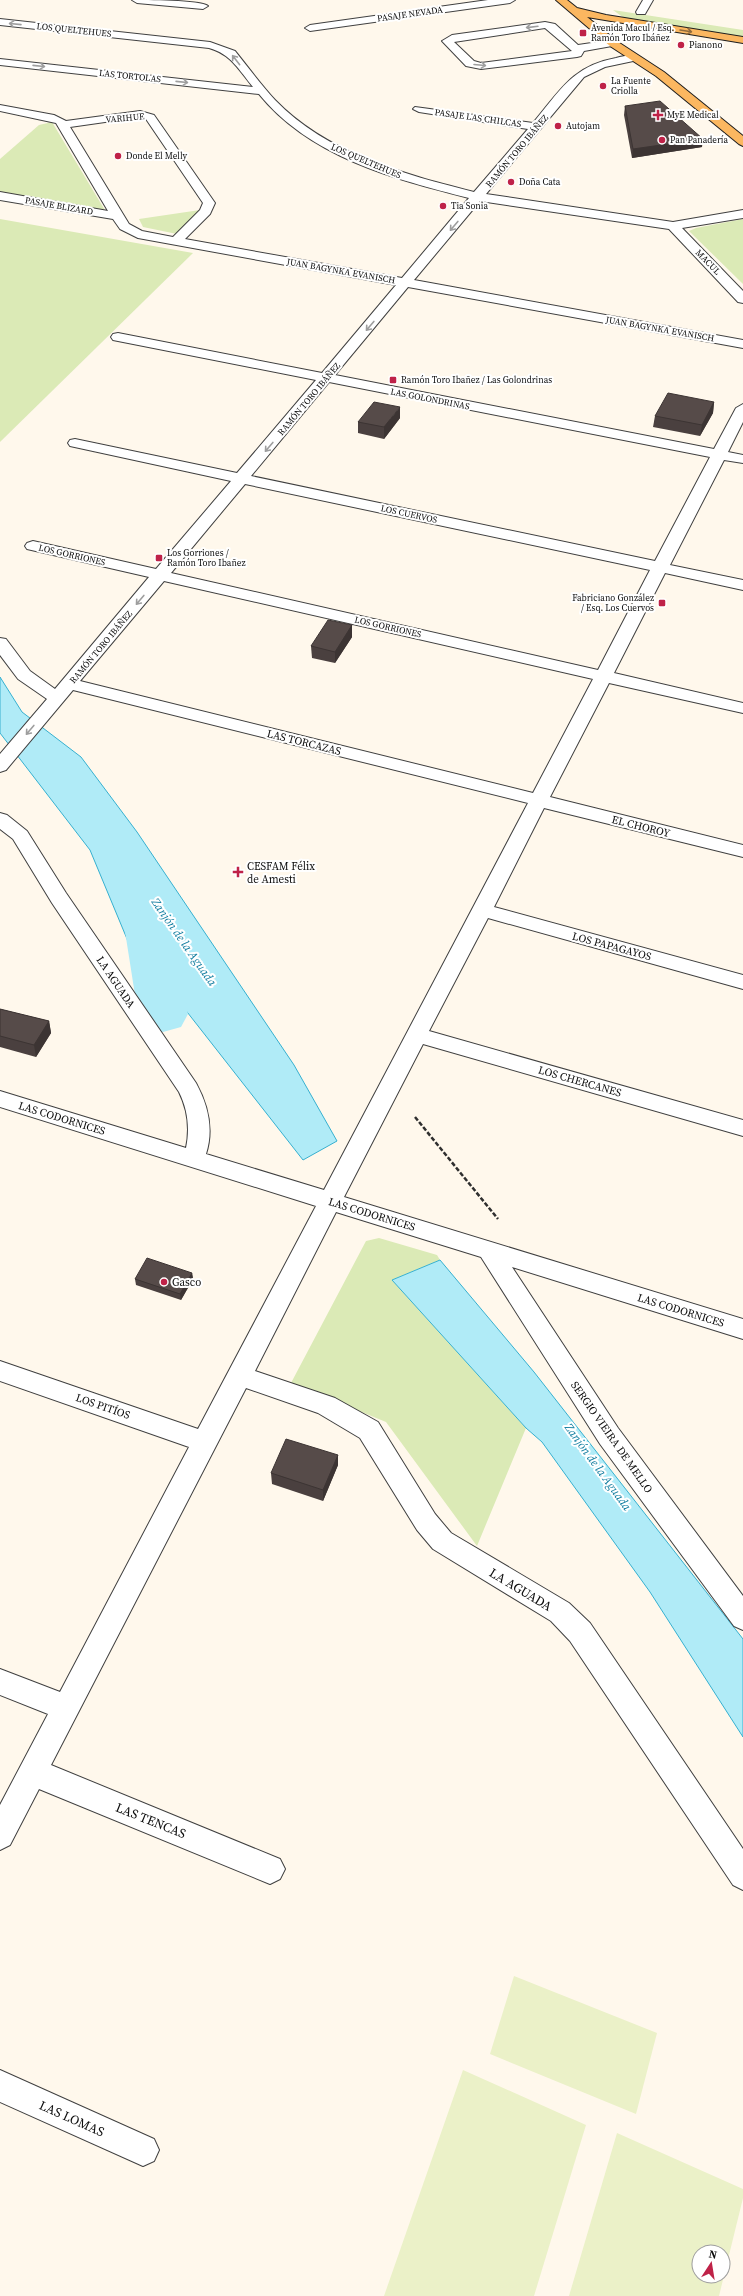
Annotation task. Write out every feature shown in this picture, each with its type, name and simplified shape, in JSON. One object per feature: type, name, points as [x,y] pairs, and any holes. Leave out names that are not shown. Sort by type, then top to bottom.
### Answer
[{"type":"main road","points":[[561,0],[612,43],[660,74],[743,142]]},
{"type":"main road","points":[[600,5],[588,3],[622,32]]},
{"type":"main road","points":[[572,9],[606,18],[743,40]]},
{"type":"main road","points":[[627,10],[645,12]]},
{"type":"main road","points":[[636,45],[660,74]]},
{"type":"street","points":[[137,0],[203,6]]},
{"type":"street","name":"PASAJE NEVADA","points":[[310,28],[510,0]]},
{"type":"street","points":[[645,12],[648,0]]},
{"type":"street","name":"LOS QUELTEHUES","points":[[0,22],[218,46],[231,53],[260,91],[300,127],[349,156],[412,180],[479,197],[673,226],[743,214]]},
{"type":"street","points":[[536,26],[548,26],[558,32],[576,48],[579,52],[577,54],[480,66],[470,64],[447,42],[452,38],[536,26]]},
{"type":"street","points":[[468,44],[558,32]]},
{"type":"street","points":[[576,48],[612,43]]},
{"type":"street","name":"RAMÓN TORO IBÁÑEZ","points":[[6,760],[585,70],[600,64],[634,58]]},
{"type":"street","name":"LAS TORTOLAS","points":[[0,62],[260,91]]},
{"type":"street","name":"JUAN BAGYNKA EVANISCH","points":[[0,108],[50,116],[60,121],[124,226],[132,232],[743,344]]},
{"type":"street","name":"PASAJE LAS CHILCAS","points":[[419,110],[537,127]]},
{"type":"street","name":"VARIHUE","points":[[63,125],[140,114],[150,117],[209,203],[206,211],[176,241]]},
{"type":"street","name":"PASAJE BLIZARD","points":[[0,196],[118,216]]},
{"type":"street","name":"MACUL","points":[[673,226],[743,299]]},
{"type":"street","name":"LAS GOLONDRINAS","points":[[118,337],[743,459]]},
{"type":"street","points":[[0,1836],[743,408]]},
{"type":"street","name":"LOS CUERVOS","points":[[75,443],[743,585]]},
{"type":"street","name":"LOS GORRIONES","points":[[32,546],[743,708]]},
{"type":"street","points":[[0,643],[24,675],[43,690],[54,703]]},
{"type":"street","name":"LAS TORCAZAS","points":[[70,684],[539,801]]},
{"type":"street","name":"EL CHOROY","points":[[539,801],[743,852]]},
{"type":"street","name":"LA AGUADA","points":[[0,819],[20,835],[59,898],[188,1089],[196,1107],[199,1129],[198,1142],[193,1159]]},
{"type":"street","name":"LOS PAPAGAYOS","points":[[482,910],[743,982]]},
{"type":"street","name":"LOS CHERCANES","points":[[417,1035],[743,1128]]},
{"type":"street","name":"LAS CODORNICES","points":[[0,1099],[743,1329]]},
{"type":"street","name":"SERGIO VIEIRA DE MELLO","points":[[489,1250],[609,1436],[743,1617]]},
{"type":"street","name":"LOS PITÍOS","points":[[0,1371],[205,1442]]},
{"type":"street","name":"LA AGUADA","points":[[240,1376],[326,1405],[369,1430],[426,1522],[442,1541],[560,1612],[580,1632],[743,1875]]},
{"type":"street","points":[[0,1682],[66,1708]]},
{"type":"street","name":"LAS TENCAS","points":[[33,1772],[270,1869]]},
{"type":"street","name":"LAS LOMAS","points":[[0,2086],[143,2150]]},
{"type":"path","points":[[415,1117],[498,1219]]},
{"type":"green space","points":[[613,10],[743,30],[743,37],[624,18]]},
{"type":"green space","points":[[52,122],[106,212],[0,193],[0,159],[39,125]]},
{"type":"green space","points":[[200,210],[177,234],[143,227],[139,219]]},
{"type":"green space","points":[[0,219],[193,253],[0,442]]},
{"type":"green space","points":[[743,219],[743,284],[689,231],[696,228]]},
{"type":"green space","points":[[379,1238],[437,1255],[440,1260],[392,1280],[526,1428],[477,1546],[386,1422],[291,1383],[366,1241]]},
{"type":"green space","points":[[514,1976],[657,2033],[636,2114],[490,2054]]},
{"type":"green space","points":[[463,2070],[586,2125],[534,2296],[384,2296]]},
{"type":"green space","points":[[617,2133],[743,2189],[743,2198],[731,2247],[731,2244],[691,2244],[691,2284],[722,2284],[719,2296],[569,2296]]},
{"type":"water","name":"Zanjón de la Aguada","points":[[0,677],[22,712],[81,757],[137,832],[294,1065],[337,1141],[303,1160],[173,994],[152,999],[90,850],[0,733]]},
{"type":"water","name":"Zanjón de la Aguada","points":[[440,1260],[534,1372],[743,1639],[743,1737],[650,1592],[542,1442],[526,1428],[392,1280]]},
{"type":"building","points":[[660,101],[703,139],[633,149],[625,106]]},
{"type":"building","points":[[668,393],[714,402],[702,425],[655,416]]},
{"type":"building","points":[[374,402],[400,407],[384,427],[358,422]]},
{"type":"building","points":[[328,620],[352,625],[335,652],[311,646]]},
{"type":"building","points":[[0,1009],[49,1021],[34,1045],[0,1036]]},
{"type":"building","name":"Gasco","points":[[147,1258],[192,1273],[180,1294],[135,1279]]},
{"type":"building","points":[[286,1439],[338,1455],[323,1490],[271,1473]]},
{"type":"waterway","points":[[148,925],[163,1014]]},
{"type":"place","name":"Avenida Macul / Esq. Ramón Toro Ibáñez","points":[[583,33]]},
{"type":"place","name":"Pianono","points":[[681,45]]},
{"type":"place","name":"La Fuente Criolla","points":[[603,86]]},
{"type":"place","name":"MyE Medical","points":[[658,115]]},
{"type":"place","name":"Autojam","points":[[558,126]]},
{"type":"place","name":"Pan Panadería","points":[[662,140]]},
{"type":"place","name":"Donde El Melly","points":[[118,156]]},
{"type":"place","name":"Doña Cata","points":[[511,182]]},
{"type":"place","name":"Tia Sonia","points":[[443,206]]},
{"type":"place","name":"Ramón Toro Ibañez / Las Golondrinas","points":[[393,380]]},
{"type":"place","name":"Los Gorriones / Ramón Toro Ibañez","points":[[159,558]]},
{"type":"place","name":"Fabriciano González / Esq. Los Cuervos","points":[[662,603]]},
{"type":"place","name":"CESFAM Félix de Amesti","points":[[238,872]]},
{"type":"place","name":"Gasco","points":[[164,1282]]}]
